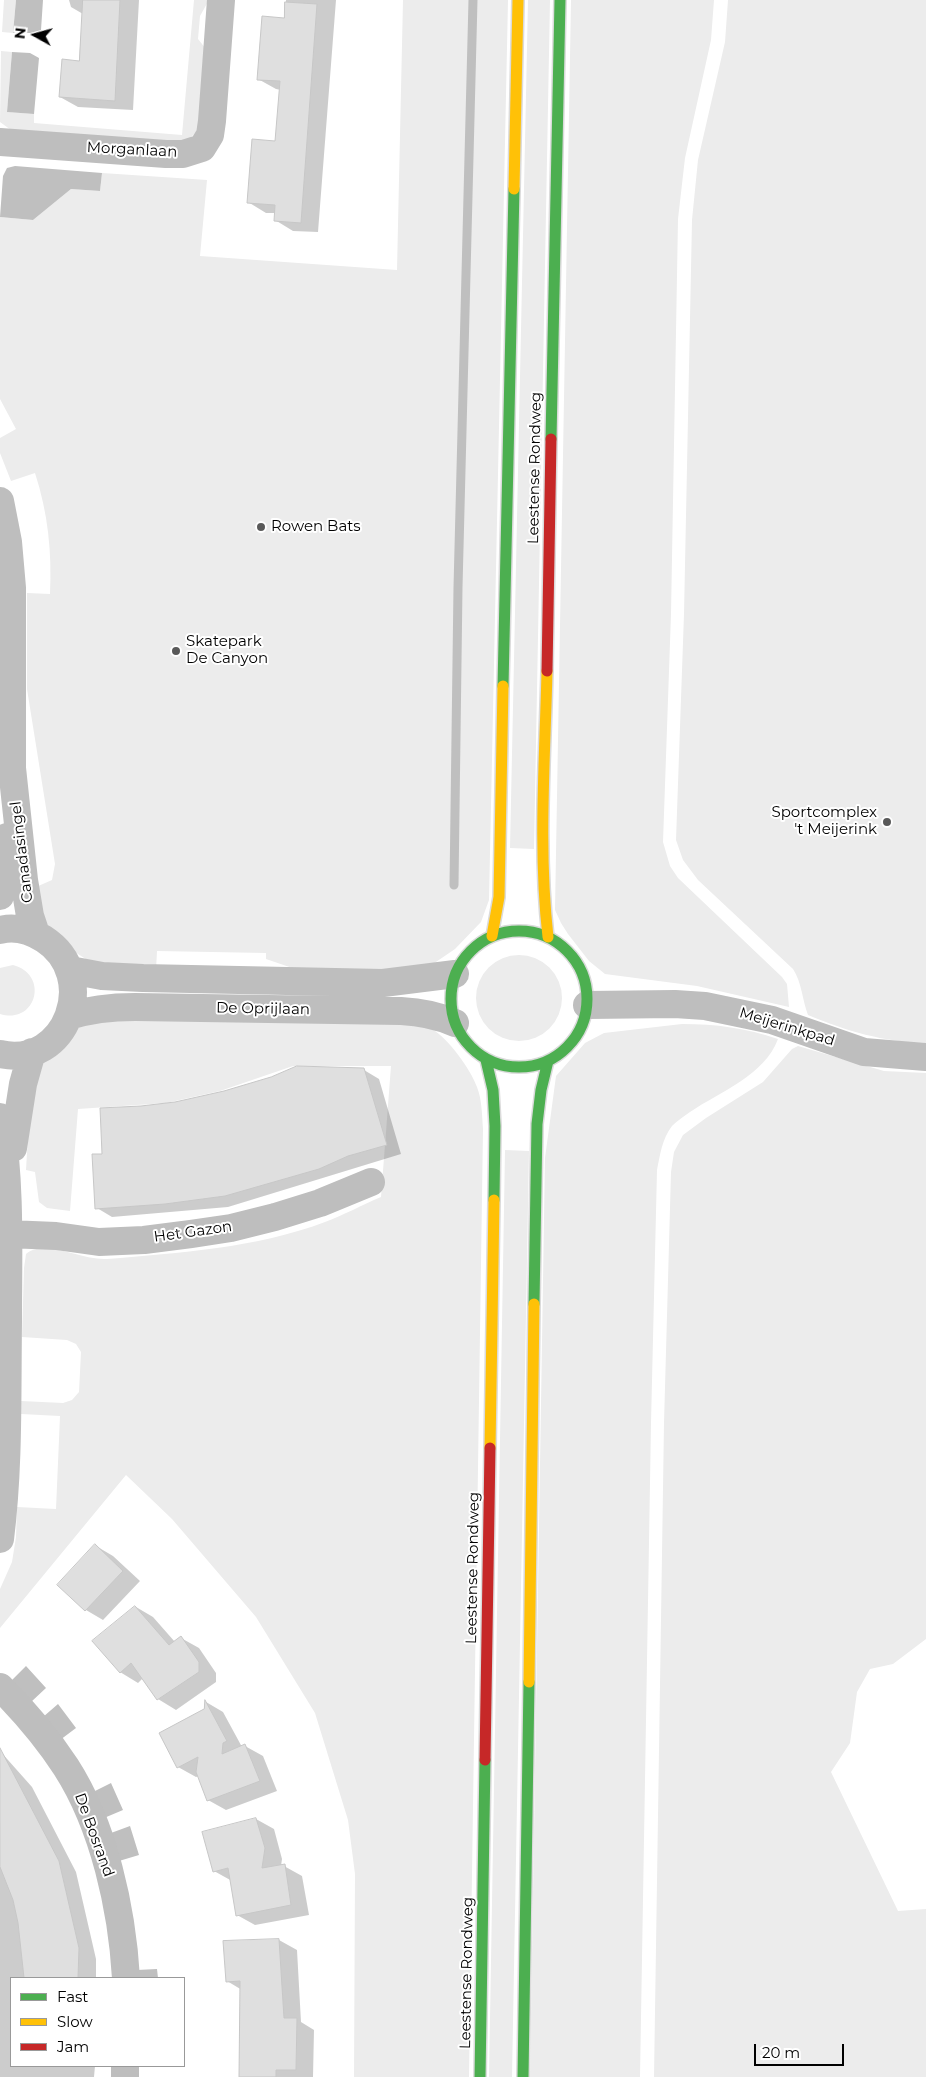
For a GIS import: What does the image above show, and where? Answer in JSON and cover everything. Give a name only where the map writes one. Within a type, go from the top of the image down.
[{"type":"main road","name":"Leestense Rondweg","points":[[492,936],[499,897],[518,0]]},
{"type":"main road","name":"Leestense Rondweg","points":[[548,937],[542,855],[560,0]]},
{"type":"main road","points":[[521,930],[548,937],[565,948],[578,965],[586,984],[587,1005],[581,1028],[567,1048],[548,1061],[529,1067],[504,1066],[486,1060],[463,1039],[455,1023],[451,1007],[451,990],[455,974],[461,962],[480,942],[492,936],[521,930]]},
{"type":"main road","name":"Leestense Rondweg","points":[[480,2077],[495,1126],[493,1090],[486,1060]]},
{"type":"main road","points":[[522,2077],[538,1124],[541,1090],[548,1061]]},
{"type":"street","name":"Morganlaan","points":[[0,142],[166,154],[183,154],[202,148],[210,135],[212,121],[221,0]]},
{"type":"street","name":"Canadasingel","points":[[0,501],[8,542],[12,588],[12,768],[4,878],[0,896]]},
{"type":"street","name":"Canadasingel","points":[[12,768],[24,880],[30,916],[36,934]]},
{"type":"street","points":[[0,930],[22,930],[36,934],[54,945],[65,959],[70,970],[74,996],[69,1016],[60,1032],[45,1046],[32,1052],[7,1056],[0,1054]]},
{"type":"street","name":"De Oprijlaan","points":[[70,970],[102,976],[144,978],[383,983],[455,974]]},
{"type":"street","name":"Meijerinkpad","points":[[587,1005],[675,1004],[705,1006],[772,1020],[864,1052],[926,1057]]},
{"type":"street","name":"De Oprijlaan","points":[[69,1016],[96,1009],[135,1007],[401,1011],[423,1012],[455,1023]]},
{"type":"street","points":[[7,1189],[23,1084],[32,1052]]},
{"type":"street","points":[[0,1117],[7,1189],[8,1234],[4,1367],[6,1469],[0,1539]]},
{"type":"street","name":"Het Gazon","points":[[8,1234],[56,1236],[99,1242],[144,1240],[231,1228],[320,1203],[371,1182]]},
{"type":"street","name":"De Bosrand","points":[[0,1687],[35,1726],[66,1767],[88,1811],[112,1885],[122,1935],[126,1977]]},
{"type":"shaded area","points":[[4,0],[16,0],[13,33],[2,32]]},
{"type":"shaded area","points":[[16,0],[43,0],[41,30],[30,33],[13,33]]},
{"type":"shaded area","points":[[194,0],[209,0],[200,16],[198,39],[206,49],[200,126],[189,138],[180,142],[11,130],[0,122],[1,51],[12,52],[7,112],[34,114],[34,123],[182,135]]},
{"type":"shaded area","points":[[403,0],[508,0],[489,900],[481,922],[455,949],[430,966],[413,971],[307,973],[266,959],[266,953],[157,951],[156,970],[95,965],[64,945],[42,918],[36,887],[52,880],[55,864],[27,689],[27,593],[50,594],[50,548],[43,503],[35,473],[11,481],[0,453],[0,438],[16,429],[0,399],[0,217],[33,220],[71,189],[100,191],[102,173],[207,180],[200,256],[397,270]]},
{"type":"shaded area","points":[[528,0],[550,0],[534,849],[510,848]]},
{"type":"shaded area","points":[[571,0],[714,0],[711,40],[685,158],[678,219],[671,614],[663,842],[670,866],[678,878],[782,977],[787,984],[789,1007],[697,986],[605,974],[589,961],[568,934],[555,910]]},
{"type":"shaded area","points":[[728,0],[926,0],[926,1043],[866,1035],[808,1015],[793,969],[698,880],[683,860],[676,840],[684,614],[692,220],[698,160],[725,42]]},
{"type":"shaded area","points":[[12,52],[30,53],[39,58],[34,114],[7,112]]},
{"type":"shaded area","points":[[15,166],[102,173],[100,191],[71,189],[33,220],[0,217],[3,176],[7,168]]},
{"type":"shaded area","points":[[519,955],[543,962],[555,974],[562,998],[555,1022],[543,1034],[519,1041],[495,1034],[483,1022],[476,998],[483,974],[495,962]]},
{"type":"shaded area","points":[[13,965],[25,970],[32,978],[35,988],[34,997],[30,1006],[22,1012],[12,1015],[0,1014],[0,968]]},
{"type":"shaded area","points":[[99,1019],[409,1024],[421,1026],[432,1029],[445,1039],[464,1064],[479,1092],[483,1129],[469,2077],[354,2077],[355,1874],[348,1820],[315,1713],[256,1617],[172,1519],[126,1475],[0,1628],[0,1589],[12,1562],[16,1537],[17,1507],[56,1509],[60,1416],[21,1414],[21,1401],[63,1403],[72,1400],[79,1392],[81,1352],[76,1344],[67,1340],[22,1337],[26,1254],[43,1248],[97,1259],[107,1259],[245,1244],[299,1231],[332,1219],[381,1197],[391,1066],[293,1066],[220,1091],[166,1103],[78,1109],[70,1211],[47,1208],[39,1202],[35,1172],[26,1170],[31,1084],[35,1068],[60,1040],[82,1024]]},
{"type":"shaded area","points":[[682,1024],[731,1027],[778,1039],[763,1063],[752,1073],[690,1112],[672,1126],[660,1153],[657,1170],[640,2077],[530,2077],[545,1158],[556,1076],[585,1043],[604,1033]]},
{"type":"shaded area","points":[[798,1046],[884,1071],[926,1073],[926,1639],[893,1664],[870,1669],[857,1692],[850,1743],[831,1772],[898,1911],[926,1909],[926,2077],[654,2077],[664,1423],[671,1172],[674,1152],[683,1135],[763,1082],[792,1049]]},
{"type":"shaded area","points":[[505,1150],[529,1151],[512,2077],[489,2077]]},
{"type":"shaded area","points":[[26,1666],[46,1688],[31,1702],[12,1680]]},
{"type":"shaded area","points":[[58,1704],[76,1728],[60,1740],[43,1717]]},
{"type":"shaded area","points":[[111,1783],[123,1810],[104,1818],[93,1792]]},
{"type":"shaded area","points":[[130,1826],[139,1855],[119,1861],[111,1833]]},
{"type":"shaded area","points":[[157,1969],[158,1977],[138,1977],[137,1970]]},
{"type":"building","points":[[83,0],[120,0],[115,101],[59,97],[62,59],[79,61]]},
{"type":"building","points":[[285,2],[317,4],[301,223],[274,221],[275,205],[247,203],[252,139],[275,141],[280,81],[257,80],[262,16],[284,18]]},
{"type":"building","points":[[297,1066],[364,1068],[387,1145],[348,1156],[319,1169],[225,1196],[165,1204],[95,1209],[92,1154],[102,1154],[100,1108],[175,1102],[224,1091],[271,1077]]},
{"type":"building","points":[[95,1544],[123,1571],[85,1611],[57,1585]]},
{"type":"building","points":[[135,1606],[169,1645],[181,1636],[199,1662],[199,1672],[157,1700],[131,1663],[120,1673],[92,1641]]},
{"type":"building","points":[[205,1700],[227,1741],[223,1743],[222,1754],[245,1744],[260,1781],[207,1801],[196,1772],[198,1757],[177,1768],[159,1733],[204,1709]]},
{"type":"building","points":[[0,1748],[59,1861],[79,1948],[78,1977],[24,1977],[18,1923],[13,1900],[0,1867]]},
{"type":"building","points":[[256,1818],[265,1848],[262,1868],[285,1864],[291,1905],[236,1916],[228,1868],[213,1872],[202,1832]]},
{"type":"building","points":[[279,1939],[284,2018],[297,2018],[296,2070],[276,2070],[276,2077],[239,2077],[240,1981],[226,1982],[223,1941]]},
{"type":"waterway","points":[[454,885],[458,587],[473,0]]},
{"type":"traffic: fast","points":[[551,439],[560,0]]},
{"type":"traffic: fast","points":[[503,686],[514,189]]},
{"type":"traffic: fast","points":[[519,931],[545,936],[557,942],[567,951],[576,961],[582,973],[587,999],[582,1025],[576,1037],[567,1047],[557,1056],[545,1062],[519,1067],[493,1062],[481,1056],[471,1047],[462,1037],[456,1025],[451,999],[456,973],[462,961],[471,951],[481,942],[493,936],[519,931]]},
{"type":"traffic: fast","points":[[486,1060],[493,1090],[495,1126],[494,1200]]},
{"type":"traffic: fast","points":[[534,1304],[537,1124],[541,1090],[548,1061]]},
{"type":"traffic: fast","points":[[523,2077],[529,1682]]},
{"type":"traffic: fast","points":[[480,2077],[485,1760]]},
{"type":"traffic: slow","points":[[514,189],[518,0]]},
{"type":"traffic: slow","points":[[547,671],[543,871],[548,937]]},
{"type":"traffic: slow","points":[[492,936],[499,897],[503,686]]},
{"type":"traffic: slow","points":[[490,1448],[494,1200]]},
{"type":"traffic: slow","points":[[529,1682],[534,1304]]},
{"type":"traffic: jam","points":[[547,671],[551,439]]},
{"type":"traffic: jam","points":[[485,1760],[490,1448]]},
{"type":"place","name":"Rowen Bats","points":[[261,527]]},
{"type":"place","name":"Skatepark De Canyon","points":[[176,651]]},
{"type":"place","name":"Sportcomplex 't Meijerink","points":[[887,822]]}]
